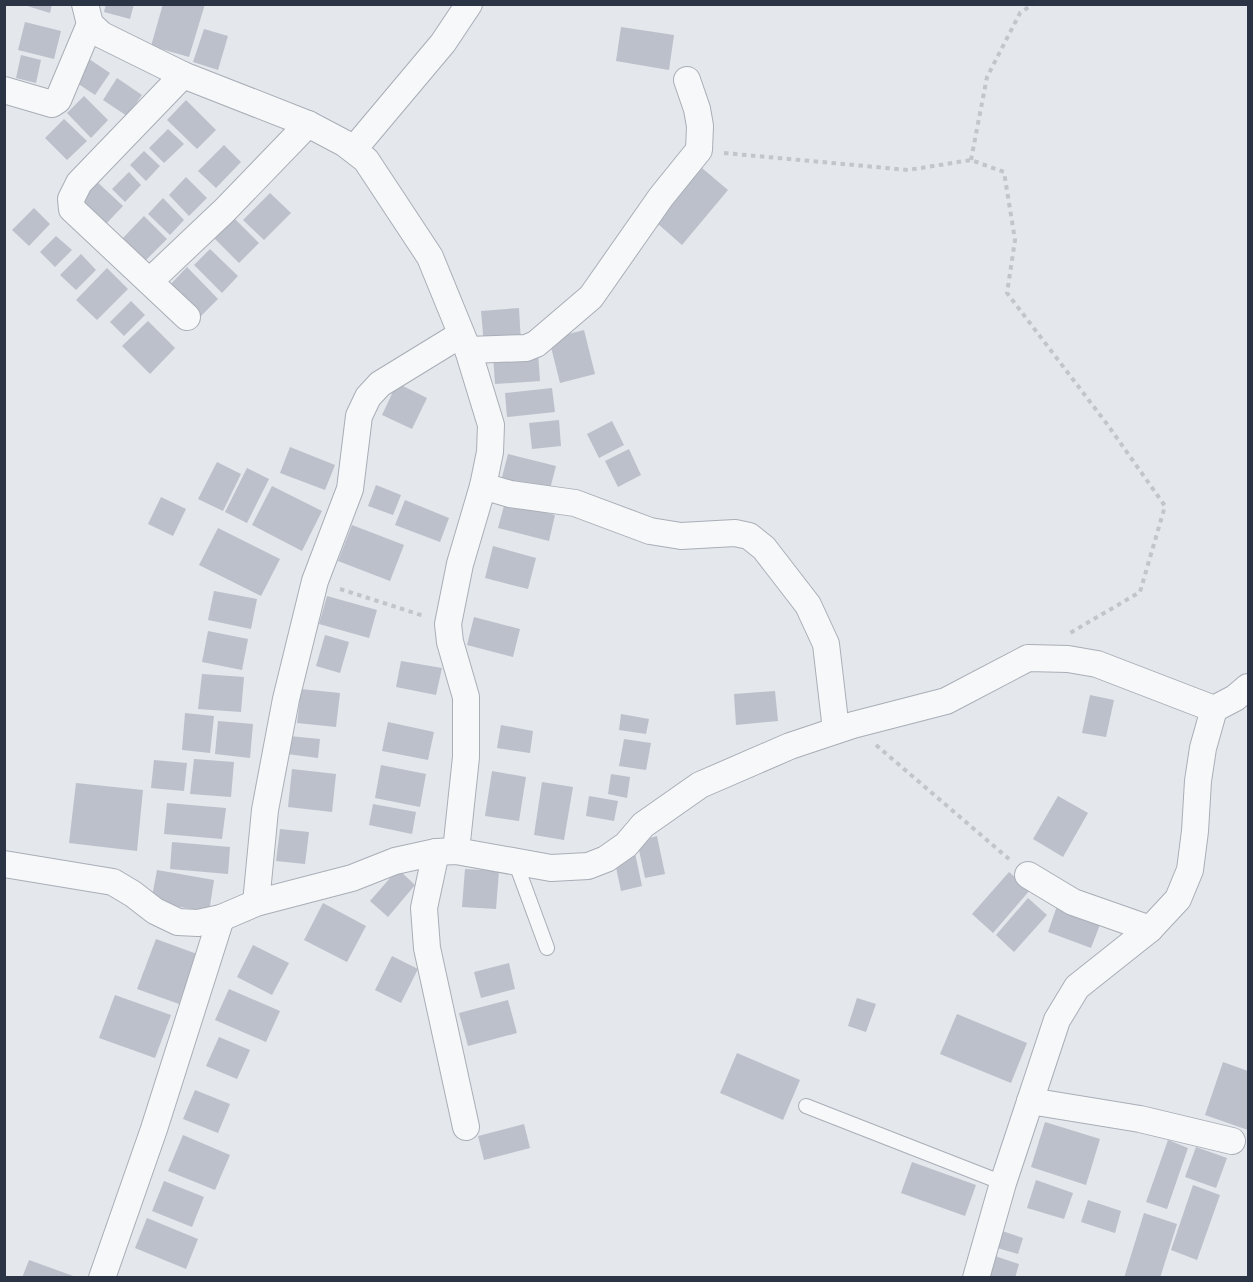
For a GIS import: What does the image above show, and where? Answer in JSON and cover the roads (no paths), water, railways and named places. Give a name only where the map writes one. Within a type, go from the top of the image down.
[{"type":"street","points":[[354,149],[443,43],[469,4]]},
{"type":"street","points":[[88,14],[102,35],[183,75],[308,124],[354,149],[366,160],[430,257],[464,342],[491,425],[490,452],[483,486],[460,564],[448,624],[450,642],[466,697],[466,757],[446,852],[424,908],[427,948],[466,1126]]},
{"type":"street","points":[[4,90],[52,104],[58,100],[88,14]]},
{"type":"street","points":[[183,75],[79,183],[71,199],[72,209],[187,317]]},
{"type":"street","points":[[256,903],[265,810],[286,699],[315,581],[350,489],[359,416],[368,397],[394,373],[464,342],[526,348],[543,340],[591,297],[661,197],[699,150],[698,118],[687,80]]},
{"type":"street","points":[[150,281],[225,210],[308,124]]},
{"type":"street","points":[[483,486],[510,494],[575,503],[650,531],[681,536],[735,533],[749,536],[764,548],[808,605],[826,644],[844,727]]},
{"type":"street","points":[[4,864],[113,882],[155,911],[178,922],[198,923],[221,918],[256,903],[352,878],[395,861],[446,852],[551,868],[588,866],[606,859],[626,846],[643,825],[700,785],[790,746],[844,727],[945,701],[1028,658],[1097,664],[1214,709]]},
{"type":"street","points":[[976,1278],[1003,1183],[1057,1020],[1077,987],[1150,928],[1178,899],[1190,870],[1198,781],[1203,748],[1214,709],[1235,698],[1248,687]]},
{"type":"street","points":[[1028,875],[1073,902],[1150,928]]},
{"type":"street","points":[[102,1278],[154,1129],[221,918]]},
{"type":"street","points":[[1030,1101],[1140,1119],[1232,1141]]},
{"type":"lane","points":[[514,861],[547,948]]},
{"type":"lane","points":[[806,1106],[1003,1183]]}]
